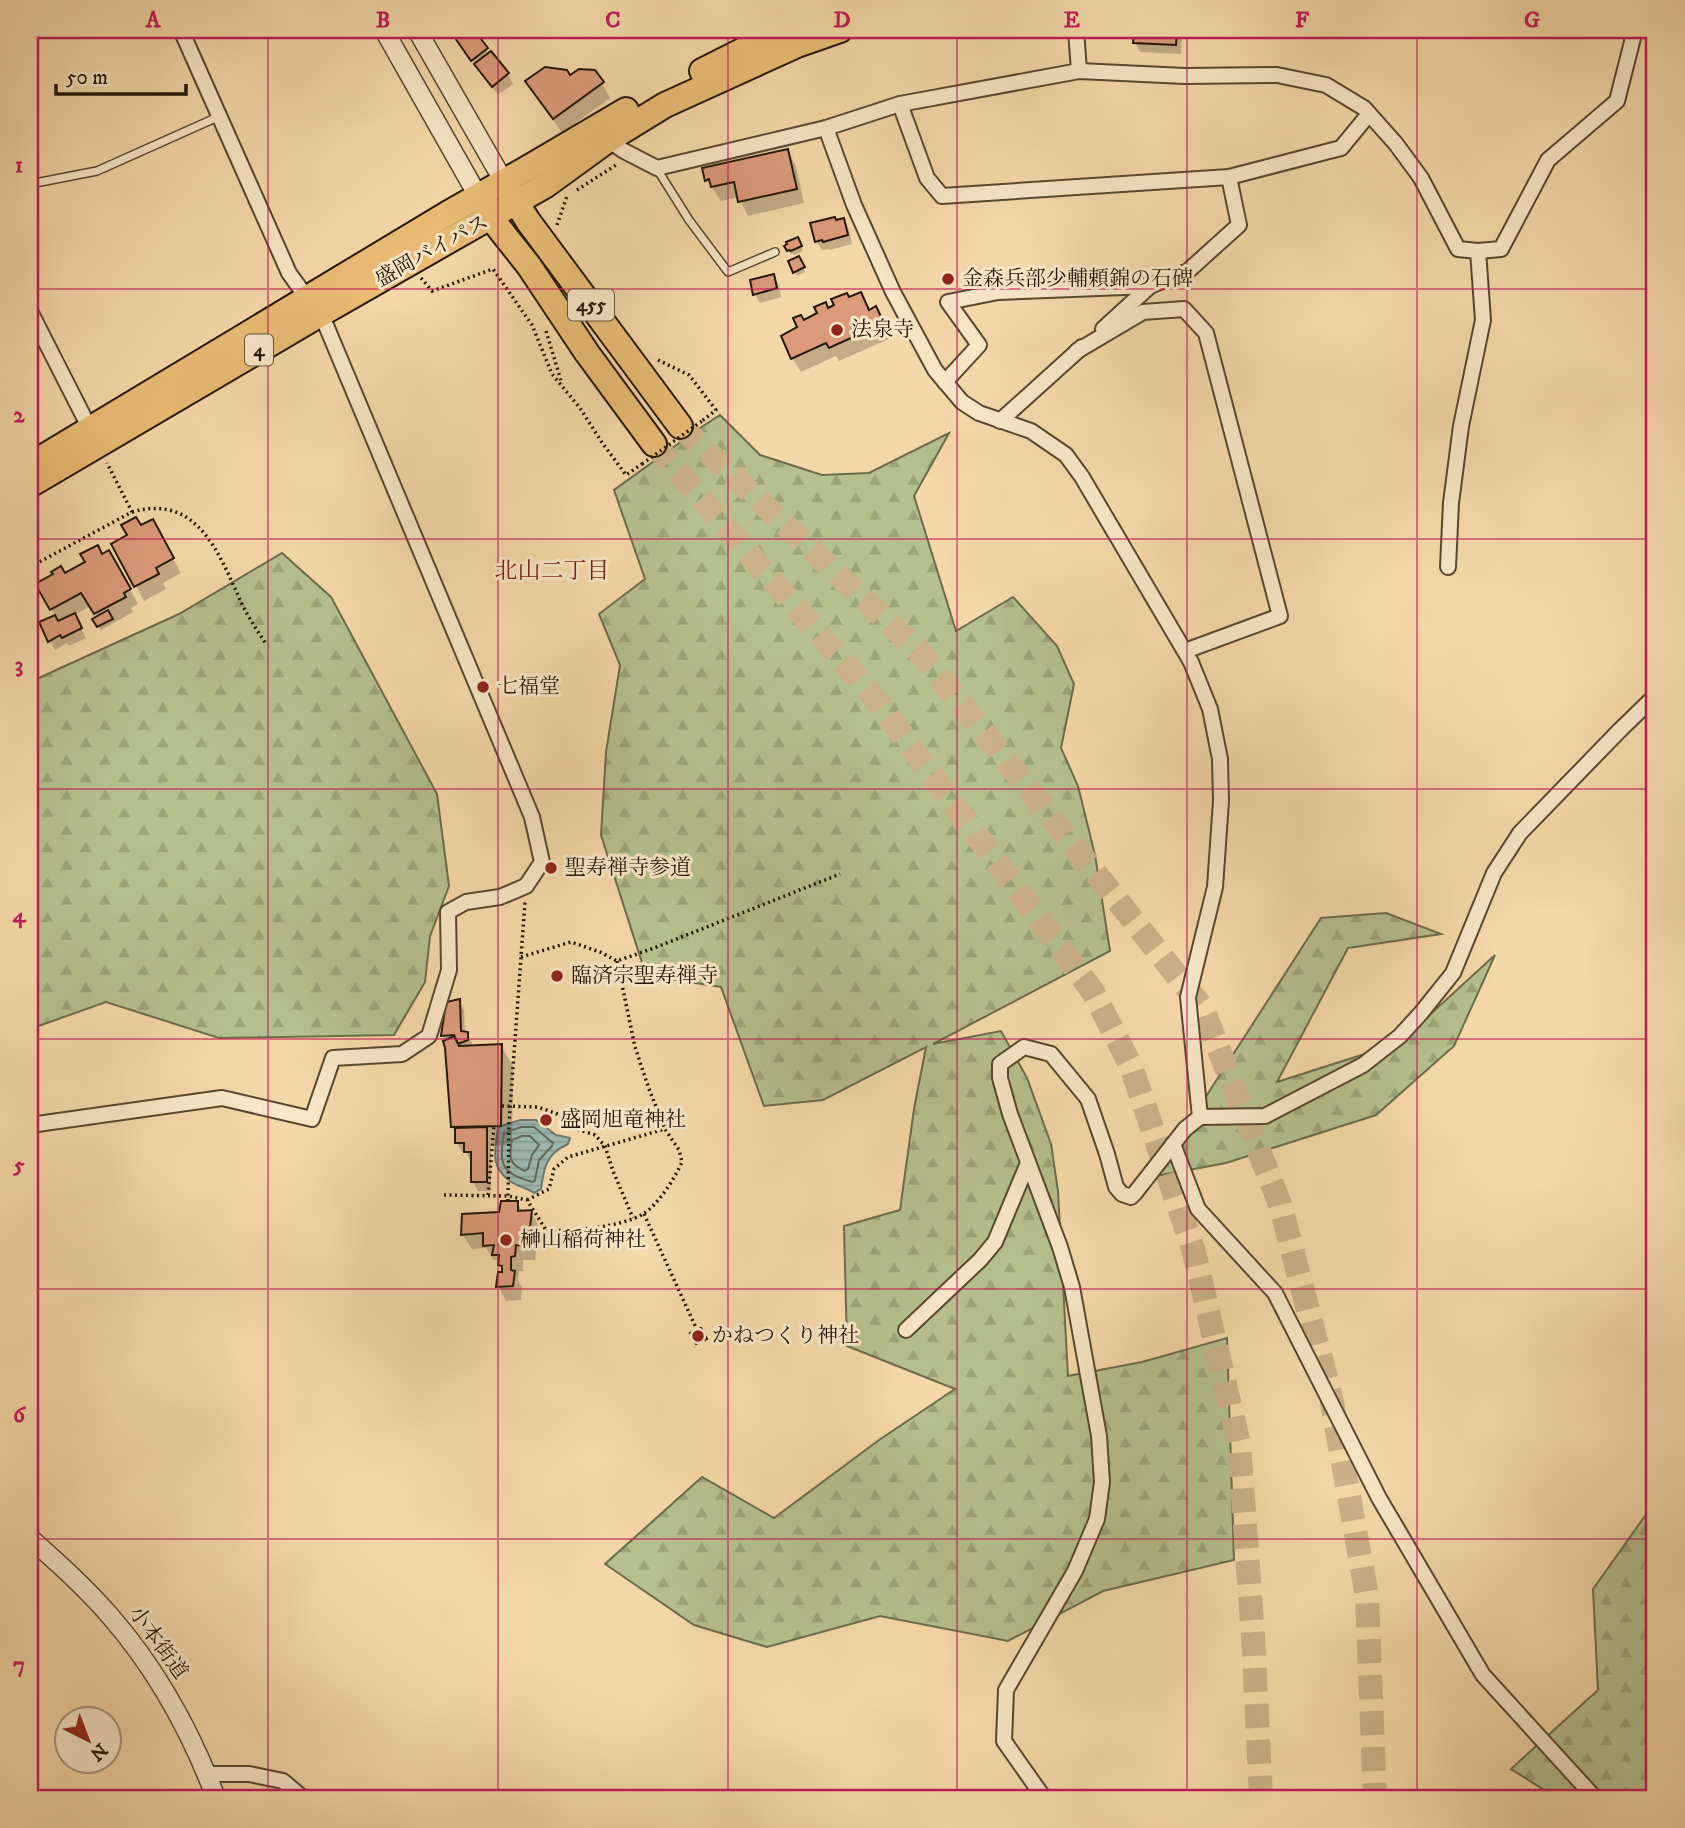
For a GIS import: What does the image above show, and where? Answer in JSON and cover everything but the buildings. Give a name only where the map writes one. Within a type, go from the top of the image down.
[{"type":"highway","name":"盛岡バイパス","points":[[30,465],[90,429],[314,306],[491,218],[510,192],[619,114],[783,30]]},
{"type":"highway","name":"盛岡バイパス","points":[[30,485],[314,306],[478,196],[546,185],[608,140],[676,99],[797,45],[840,30]]},
{"type":"highway","name":"455","points":[[510,192],[528,222],[691,423]]},
{"type":"highway","name":"455","points":[[478,196],[587,353],[648,454]]},
{"type":"street","points":[[30,1125],[222,1098],[312,1119],[333,1058],[402,1054],[429,1035],[449,970],[449,912],[466,902],[500,897],[526,886],[542,862],[532,817],[325,323],[289,272],[181,30]]},
{"type":"street","points":[[384,30],[478,196]]},
{"type":"street","points":[[417,30],[510,192]]},
{"type":"street","points":[[1076,30],[1079,71]]},
{"type":"street","points":[[608,140],[656,168],[826,128],[900,104],[1079,71],[1185,76],[1277,75],[1326,85],[1363,108],[1396,144],[1421,178],[1458,249],[1501,249],[1548,160],[1617,101],[1635,30]]},
{"type":"street","points":[[900,104],[928,178],[942,196],[1229,177],[1341,148],[1369,114]]},
{"type":"street","points":[[826,128],[854,205],[893,292],[935,370],[962,402],[979,413],[1031,431],[1066,455],[1185,651],[1210,709],[1220,759],[1221,801],[1215,887],[1188,997],[1200,1117]]},
{"type":"street","points":[[945,382],[979,345],[948,302],[998,292],[1150,286],[1188,271],[1239,225],[1229,177]]},
{"type":"street","points":[[1448,567],[1451,503],[1461,426],[1483,320],[1478,251]]},
{"type":"street","points":[[1000,421],[1150,286]]},
{"type":"street","points":[[1077,351],[1143,312],[1184,309],[1206,333],[1280,616],[1185,651]]},
{"type":"street","points":[[30,311],[90,429]]},
{"type":"street","points":[[1044,1798],[1004,1741],[1006,1690],[1075,1571],[1097,1518],[1102,1482],[1100,1436],[1072,1287],[1060,1247],[1010,1114],[1000,1078],[1000,1063],[1024,1047],[1051,1054],[1088,1098],[1116,1187],[1122,1194],[1131,1197],[1185,1129],[1200,1117],[1265,1116],[1363,1065],[1400,1036],[1453,973],[1494,873],[1520,833],[1655,696]]},
{"type":"street","points":[[1173,1144],[1198,1209],[1275,1293],[1379,1498],[1483,1675],[1595,1798]]},
{"type":"street","points":[[906,1329],[980,1260],[995,1242],[1028,1163]]},
{"type":"street","name":"小本街道","points":[[30,1538],[80,1584],[146,1661],[177,1712],[216,1798]]},
{"type":"street","points":[[207,1774],[249,1774],[284,1781],[303,1798]]},
{"type":"lane","points":[[30,184],[97,171],[220,116]]},
{"type":"lane","points":[[656,168],[689,220],[728,272],[775,252]]},
{"type":"path","points":[[555,232],[567,196],[616,166],[625,169]]},
{"type":"path","points":[[415,271],[432,291],[493,269],[532,325],[552,373],[580,408],[626,475],[648,454],[691,423],[716,410],[689,375],[654,358]]},
{"type":"path","points":[[546,330],[562,387]]},
{"type":"path","points":[[103,455],[132,512]]},
{"type":"path","points":[[30,567],[132,512],[154,507],[167,509],[198,525],[216,548],[249,618],[266,644]]},
{"type":"path","points":[[521,957],[571,942],[617,961],[840,874]]},
{"type":"path","points":[[508,1198],[509,1123],[526,886]]},
{"type":"path","points":[[527,1200],[546,1230],[592,1228],[633,1218],[644,1214],[674,1180],[682,1162],[679,1150],[665,1129],[635,1047],[617,961]]},
{"type":"path","points":[[502,1106],[538,1107],[560,1115],[573,1128],[595,1135],[605,1146],[612,1171],[633,1218]]},
{"type":"path","points":[[488,1195],[494,1126]]},
{"type":"path","points":[[444,1195],[488,1195],[527,1200],[549,1189],[554,1169],[568,1157],[665,1129]]},
{"type":"path","points":[[644,1214],[696,1330]]},
{"type":"green space","points":[[720,415],[760,455],[822,475],[869,473],[949,433],[914,496],[956,631],[1013,597],[1057,646],[1074,684],[1061,748],[1078,786],[1095,855],[1110,951],[933,1044],[1001,1031],[1027,1078],[1051,1144],[1058,1191],[1068,1376],[1142,1362],[1227,1338],[1234,1560],[1103,1591],[1008,1641],[880,1616],[767,1647],[694,1625],[605,1564],[702,1477],[774,1518],[879,1440],[955,1389],[847,1346],[844,1226],[900,1210],[926,1047],[823,1100],[764,1106],[721,987],[646,975],[601,835],[606,752],[620,665],[599,614],[645,579],[614,490]]},
{"type":"green space","points":[[282,553],[331,597],[437,794],[449,886],[430,936],[425,982],[394,1035],[219,1038],[106,1002],[30,1029],[30,682],[179,614]]},
{"type":"green space","points":[[1386,913],[1441,934],[1348,948],[1277,1082],[1399,1043],[1495,955],[1454,1046],[1376,1115],[1226,1163],[1151,1177],[1321,918]]},
{"type":"green space","points":[[1655,1502],[1655,1798],[1557,1798],[1511,1769],[1598,1690],[1593,1589]]},
{"type":"water","points":[[520,1120],[536,1120],[556,1135],[570,1138],[568,1144],[551,1157],[545,1168],[541,1189],[534,1193],[505,1177],[495,1159],[498,1127]]},
{"type":"tunnel","points":[[680,426],[919,651],[1202,1007],[1280,1204],[1331,1397],[1367,1596],[1375,1798]]},
{"type":"tunnel","points":[[654,444],[877,701],[1093,992],[1131,1066],[1194,1252],[1239,1444],[1261,1798]]},
{"type":"place","name":"金森兵部少輔頼錦の石碑","points":[[948,279]]},
{"type":"place","name":"法泉寺","points":[[837,330]]},
{"type":"place","name":"七福堂","points":[[483,687]]},
{"type":"place","name":"聖寿禅寺参道","points":[[551,868]]},
{"type":"place","name":"臨済宗聖寿禅寺","points":[[557,976]]},
{"type":"place","name":"盛岡旭竜神社","points":[[546,1120]]},
{"type":"place","name":"榊山稲荷神社","points":[[506,1240]]},
{"type":"place","name":"かねつくり神社","points":[[698,1336]]},
{"type":"district","name":"北山二丁目","points":[[552,571]]}]
